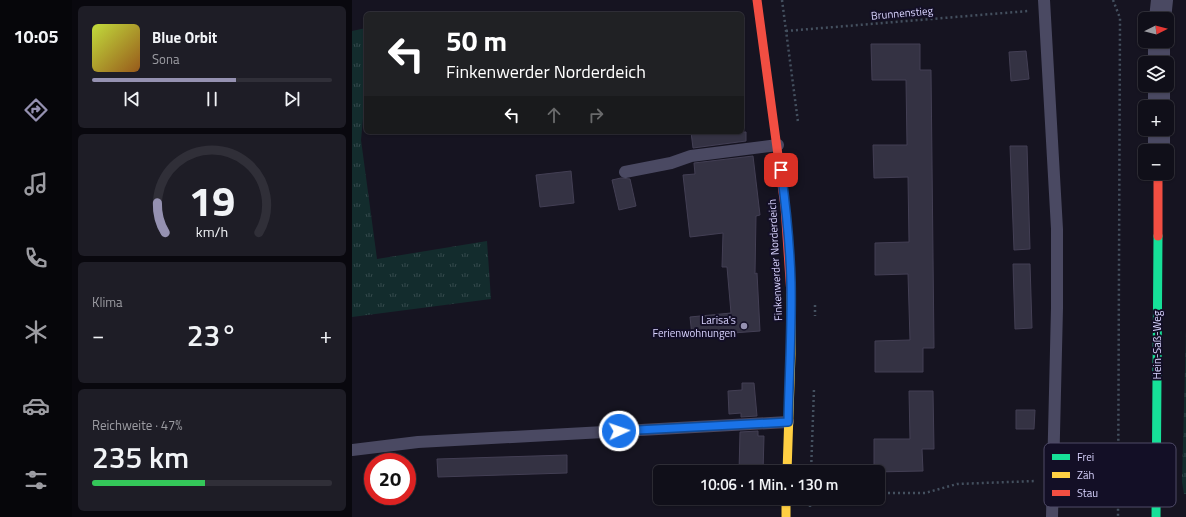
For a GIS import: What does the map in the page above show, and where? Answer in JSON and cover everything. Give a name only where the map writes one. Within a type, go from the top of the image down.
[{"type":"street","name":"Finkenwerder Norderdeich","points":[[757,0],[778,145],[788,230],[791,280],[791,328],[787,465]]},
{"type":"street","points":[[1161,12],[1162,0]]},
{"type":"street","name":"Hein-Saß-Weg","points":[[1156,443],[1158,180]]},
{"type":"street","points":[[786,505],[786,517]]},
{"type":"street","name":"Hein-Saß-Weg","points":[[1156,507],[1156,517]]},
{"type":"lane","points":[[1044,5],[1057,229],[1057,308],[1053,443]]},
{"type":"lane","points":[[625,172],[671,163],[691,156],[778,145]]},
{"type":"lane","points":[[352,450],[418,442],[788,422]]},
{"type":"path","points":[[1113,0],[1120,18],[1118,443]]},
{"type":"path","name":"Brunnenstieg","points":[[761,33],[1044,5]]},
{"type":"path","points":[[885,493],[925,493],[957,484],[1044,481]]},
{"type":"path","points":[[1118,507],[1118,517]]},
{"type":"green space","points":[[364,28],[364,108],[361,140],[377,259],[487,241],[491,299],[352,317],[352,31]]},
{"type":"green space","points":[[1186,330],[1186,494],[1184,494],[1182,482]]},
{"type":"building","points":[[871,44],[920,44],[920,70],[931,70],[934,348],[923,348],[923,372],[875,372],[875,341],[910,340],[908,274],[875,275],[875,243],[909,242],[908,177],[874,178],[873,145],[907,145],[906,80],[872,80]]},
{"type":"building","points":[[1026,51],[1029,79],[1011,81],[1009,52]]},
{"type":"building","points":[[744,132],[746,132],[746,141],[693,148],[691,134],[744,134]]},
{"type":"building","points":[[1010,146],[1027,146],[1030,249],[1014,250]]},
{"type":"building","points":[[753,156],[760,215],[756,216],[755,274],[757,273],[760,331],[692,336],[690,317],[731,313],[727,267],[722,267],[723,233],[690,237],[683,175],[695,174],[694,163]]},
{"type":"building","points":[[571,171],[574,203],[540,207],[536,175]]},
{"type":"building","points":[[621,178],[630,179],[636,206],[619,210],[612,180]]},
{"type":"building","points":[[1013,264],[1030,264],[1032,328],[1015,329]]},
{"type":"building","points":[[742,383],[754,383],[757,416],[741,417],[741,413],[729,414],[728,391],[742,390]]},
{"type":"building","points":[[909,391],[933,391],[934,449],[922,449],[923,471],[885,472],[885,465],[874,465],[874,439],[910,439]]},
{"type":"building","points":[[1016,410],[1035,410],[1034,429],[1016,429]]},
{"type":"building","points":[[758,431],[758,436],[764,436],[763,465],[739,465],[740,432]]},
{"type":"building","points":[[567,455],[567,473],[438,477],[437,459]]},
{"type":"traffic: fast","points":[[1157,443],[1158,236]]},
{"type":"traffic: fast","points":[[1156,507],[1156,517]]},
{"type":"traffic: slow","points":[[787,465],[791,354],[791,295]]},
{"type":"traffic: slow","points":[[786,505],[786,517]]},
{"type":"traffic: jam","points":[[757,0],[785,207],[791,295]]},
{"type":"traffic: jam","points":[[1158,180],[1158,236]]},
{"type":"place","name":"Larisa's Ferienwohnungen","points":[[744,326]]},
{"type":"route","points":[[619,431],[788,422],[791,280],[781,170]]}]
